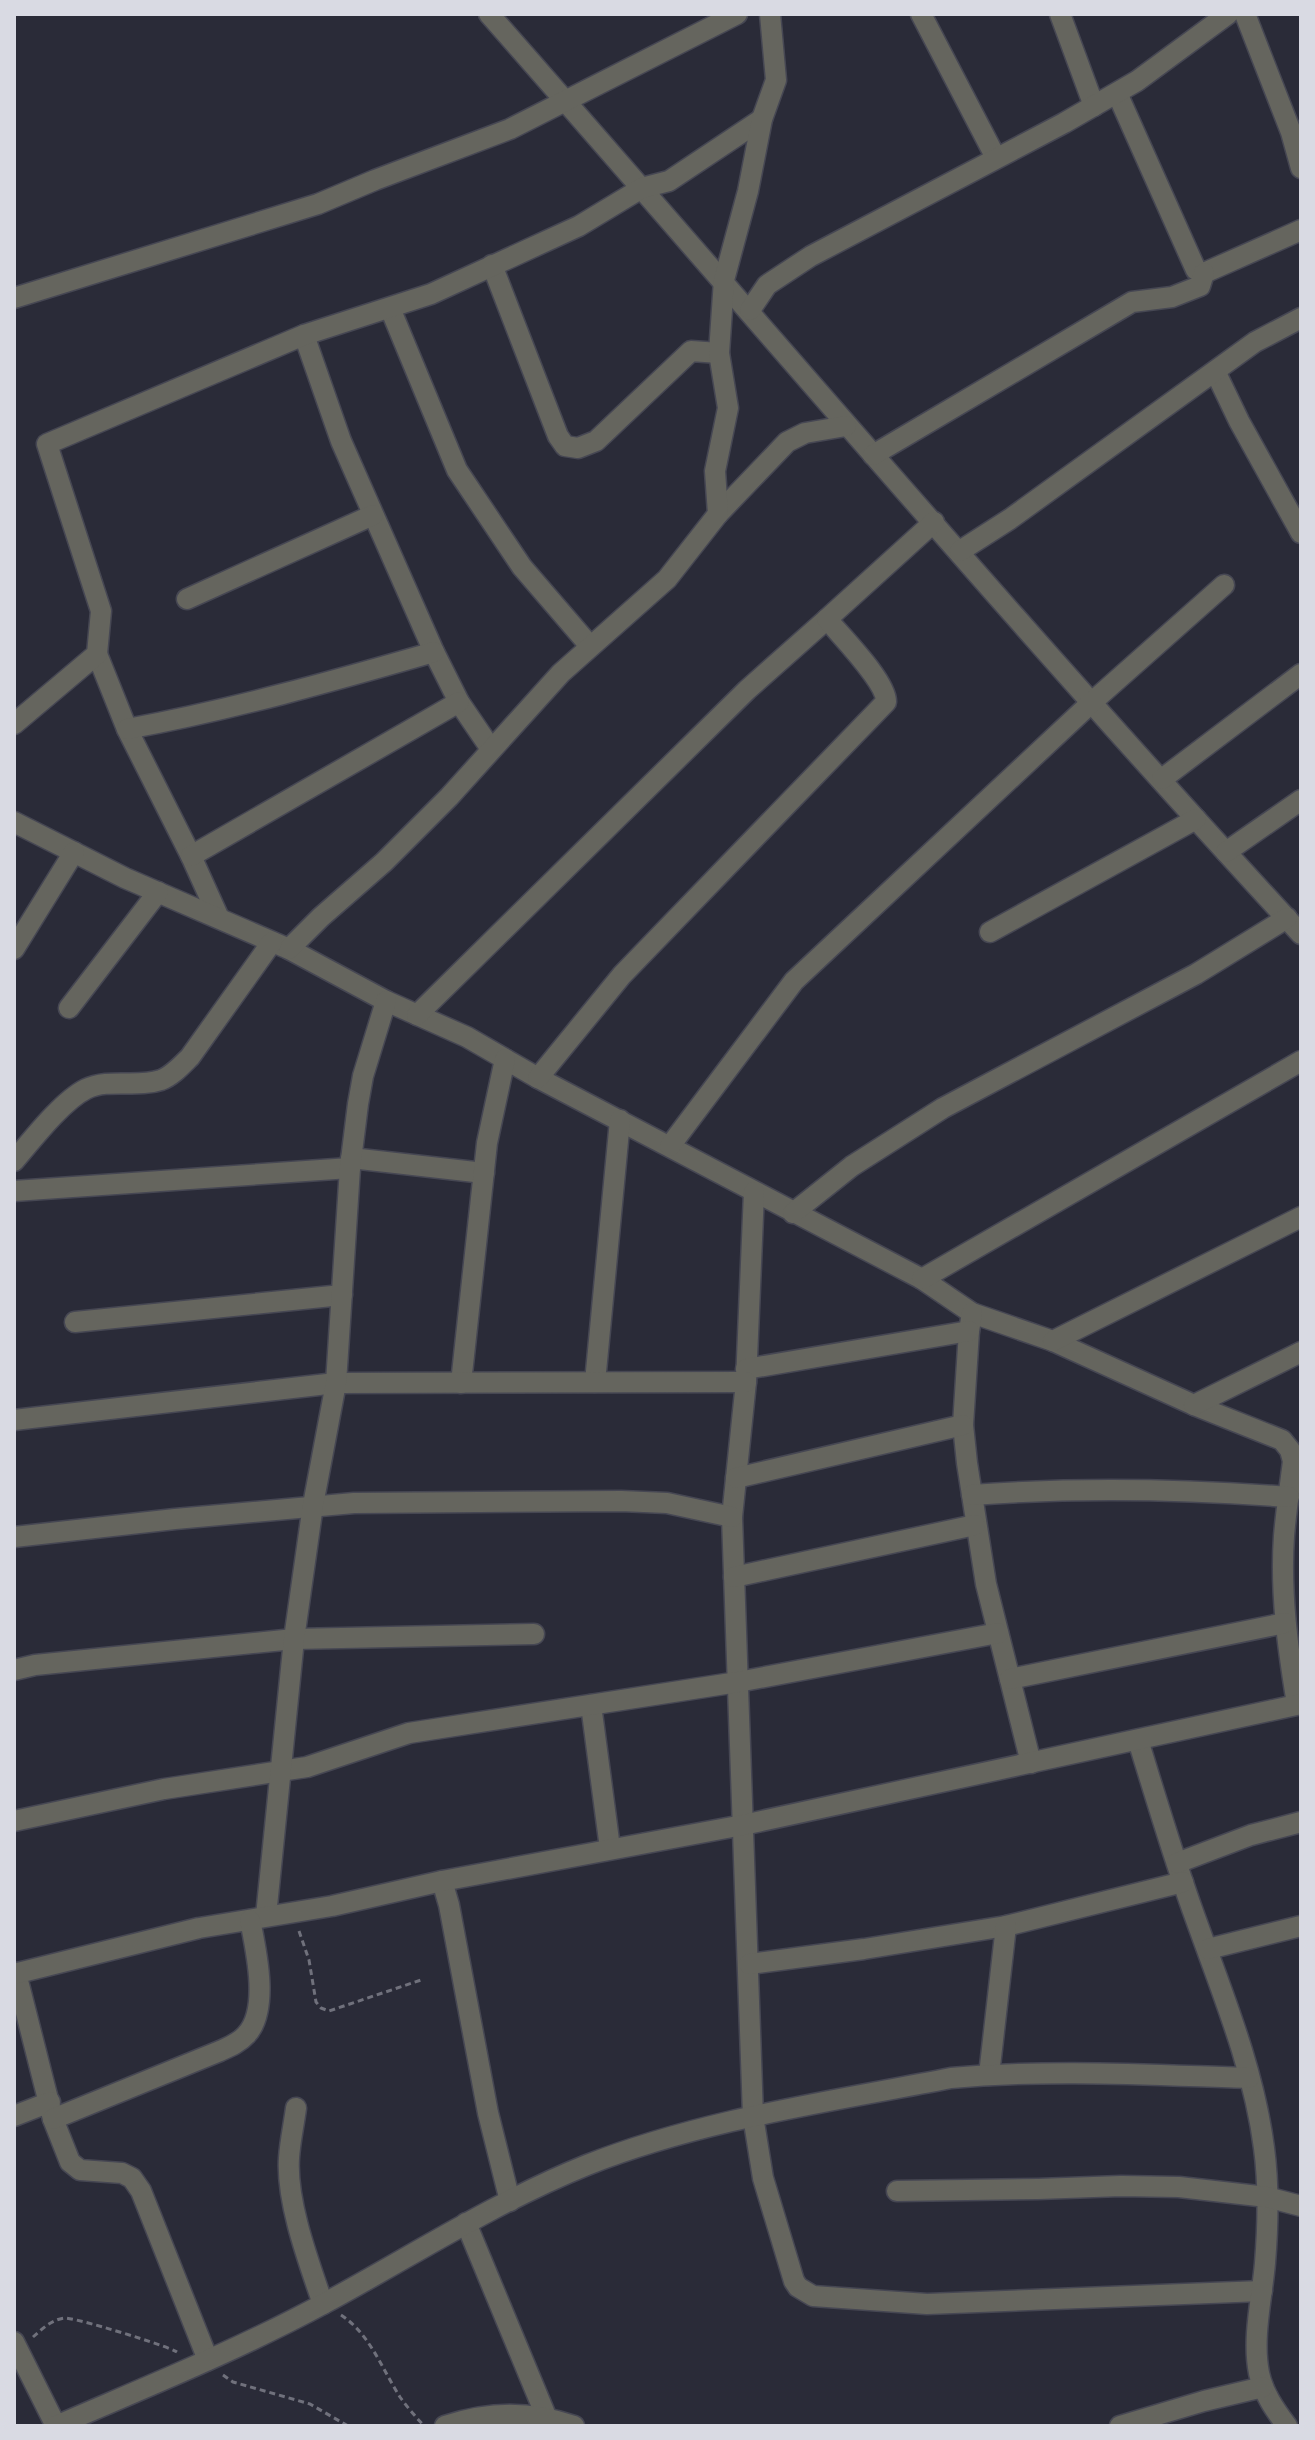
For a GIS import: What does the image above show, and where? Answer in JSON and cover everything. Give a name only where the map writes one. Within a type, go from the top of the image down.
[{"type":"street","points":[[489,14],[750,310],[846,426],[1297,930],[1196,974],[930,1115],[852,1166],[793,1213]]},
{"type":"street","points":[[14,298],[318,204],[510,129],[737,14]]},
{"type":"street","points":[[718,514],[715,471],[728,408],[719,353],[724,280],[748,191],[762,119],[776,80],[770,14]]},
{"type":"street","points":[[921,14],[996,158]]},
{"type":"street","points":[[1060,14],[1094,106]]},
{"type":"street","points":[[750,310],[767,285],[811,256],[1117,93],[1228,14]]},
{"type":"street","points":[[1245,14],[1291,132],[1301,168]]},
{"type":"street","points":[[1117,93],[1192,264],[1204,273]]},
{"type":"street","points":[[219,918],[127,729],[97,654],[101,611],[47,444],[304,335],[431,294],[579,226],[642,188],[669,181],[762,119]]},
{"type":"street","points":[[873,455],[1132,302],[1172,297],[1200,286],[1204,273],[1301,230]]},
{"type":"street","points":[[492,265],[558,436],[565,446],[578,448],[596,441],[691,351],[719,353]]},
{"type":"street","points":[[390,308],[457,470],[522,567],[590,646]]},
{"type":"street","points":[[960,551],[1010,519],[1255,342],[1301,318]]},
{"type":"street","points":[[304,335],[323,396],[434,652],[459,702],[491,749]]},
{"type":"street","points":[[1216,373],[1301,533]]},
{"type":"street","points":[[14,1161],[70,1100],[86,1089],[104,1084],[162,1080],[174,1072],[190,1057],[280,945],[384,862],[449,797],[561,673],[667,579],[718,514],[787,442],[805,433],[846,426]]},
{"type":"street","points":[[187,599],[373,515]]},
{"type":"street","points":[[417,1015],[736,700],[934,522]]},
{"type":"street","points":[[670,1146],[794,981],[1091,703],[1224,585]]},
{"type":"street","points":[[538,1078],[622,975],[886,702],[886,695],[878,681],[827,619]]},
{"type":"street","points":[[127,729],[256,701],[434,652]]},
{"type":"street","points":[[14,724],[97,654]]},
{"type":"street","points":[[1162,779],[1301,674]]},
{"type":"street","points":[[191,856],[459,702]]},
{"type":"street","points":[[1226,852],[1301,800]]},
{"type":"street","points":[[990,932],[1196,819]]},
{"type":"street","points":[[14,822],[158,892],[280,945],[386,1001],[467,1037],[538,1078],[922,1279],[971,1322]]},
{"type":"street","points":[[14,949],[74,852]]},
{"type":"street","points":[[69,1008],[158,892]]},
{"type":"street","points":[[14,2116],[52,2111],[220,2051],[240,2041],[249,2033],[254,2022],[259,1984],[258,1918],[313,1505],[336,1383],[351,1163],[363,1076],[386,1001]]},
{"type":"street","points":[[461,1383],[484,1173],[495,1095],[505,1059]]},
{"type":"street","points":[[922,1279],[1301,1061]]},
{"type":"street","points":[[595,1382],[620,1120]]},
{"type":"street","points":[[14,1191],[351,1163],[484,1173]]},
{"type":"street","points":[[754,1192],[746,1375],[732,1517],[753,2116],[763,2178],[798,2287],[813,2296],[927,2304],[1262,2291]]},
{"type":"street","points":[[1053,1341],[1301,1217]]},
{"type":"street","points":[[75,1322],[342,1295]]},
{"type":"street","points":[[971,1322],[963,1425],[975,1525],[1031,1763]]},
{"type":"street","points":[[15,1416],[336,1383],[595,1382],[746,1375],[971,1322],[1053,1341],[1194,1405],[1282,1440],[1297,1460],[1284,1535],[1285,1623],[1299,1704],[743,1825],[442,1881],[332,1906],[199,1928],[15,1974],[52,2111],[70,2162],[80,2170],[122,2173],[132,2178],[141,2191],[202,2363]]},
{"type":"street","points":[[1194,1405],[1301,1352]]},
{"type":"street","points":[[736,1478],[963,1425]]},
{"type":"street","points":[[972,1495],[1073,1489],[1205,1491],[1289,1497]]},
{"type":"street","points":[[14,1537],[354,1503],[621,1501],[667,1503],[732,1517]]},
{"type":"street","points":[[734,1577],[975,1525]]},
{"type":"street","points":[[1010,1679],[1285,1623]]},
{"type":"street","points":[[14,1821],[164,1789],[324,1762],[409,1733],[738,1682],[998,1633]]},
{"type":"street","points":[[14,1670],[294,1639],[534,1634]]},
{"type":"street","points":[[591,1705],[610,1848]]},
{"type":"street","points":[[1138,1740],[1249,2078],[1264,2145],[1267,2197],[1265,2262],[1257,2353],[1263,2387],[1287,2426]]},
{"type":"street","points":[[749,1964],[1006,1926],[1180,1872],[1251,1835],[1301,1822]]},
{"type":"street","points":[[442,1881],[488,2113],[510,2201]]},
{"type":"street","points":[[989,2075],[1006,1926]]},
{"type":"street","points":[[1208,1949],[1301,1926]]},
{"type":"street","points":[[18,2357],[56,2426],[202,2363],[323,2304],[466,2223],[589,2165],[725,2122],[951,2078],[1116,2074],[1249,2078]]},
{"type":"street","points":[[296,2108],[289,2175],[300,2233],[323,2304]]},
{"type":"street","points":[[897,2191],[1136,2186],[1210,2189],[1267,2197],[1301,2206]]},
{"type":"street","points":[[466,2223],[546,2416]]},
{"type":"street","points":[[1132,2425],[1204,2401],[1263,2387]]},
{"type":"street","points":[[445,2426],[510,2415],[546,2416],[574,2426]]},
{"type":"path","points":[[294,1912],[309,1960],[313,1993],[321,2008],[335,2010],[424,1979]]},
{"type":"path","points":[[323,2304],[351,2322],[383,2366],[401,2398],[424,2426]]},
{"type":"path","points":[[18,2357],[48,2323],[75,2318],[168,2346],[233,2382],[310,2404],[348,2426]]}]
